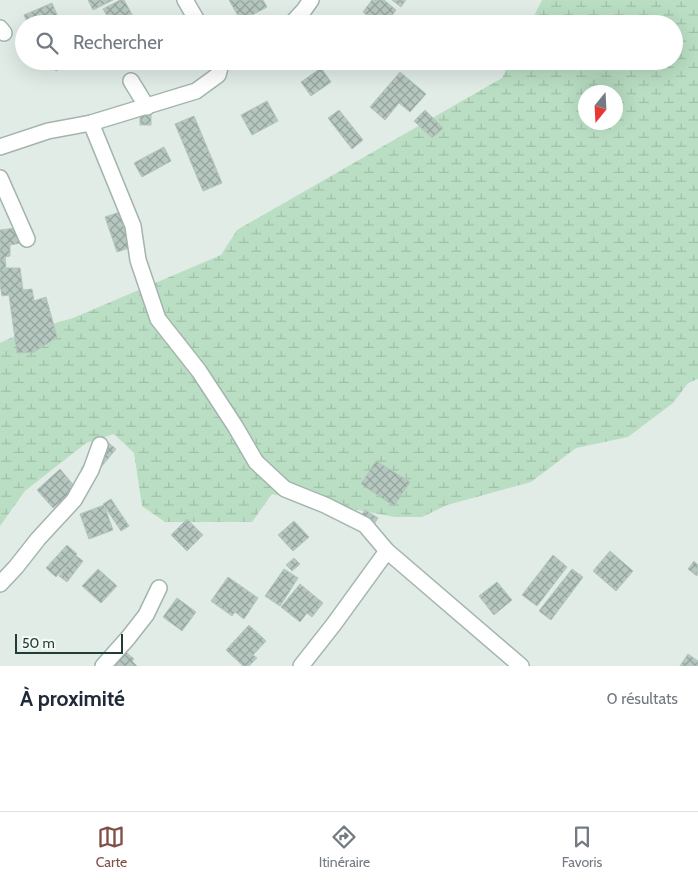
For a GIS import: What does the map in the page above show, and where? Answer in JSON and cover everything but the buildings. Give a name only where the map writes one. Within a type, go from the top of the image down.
[{"type":"street","points":[[186,0],[194,15]]},
{"type":"street","points":[[299,15],[311,0]]},
{"type":"street","points":[[0,147],[48,131],[91,124],[196,91],[218,75],[220,70]]},
{"type":"street","points":[[131,81],[148,107]]},
{"type":"street","points":[[91,124],[133,226],[138,260],[158,319],[199,371],[256,462],[284,489],[366,525],[387,551],[521,666]]},
{"type":"street","points":[[0,178],[26,239]]},
{"type":"street","points":[[0,584],[74,500],[91,470],[100,445]]},
{"type":"street","points":[[301,666],[387,551]]},
{"type":"street","points":[[103,666],[146,614],[159,588]]},
{"type":"green space","points":[[542,0],[698,0],[698,379],[688,383],[673,403],[628,437],[576,448],[531,482],[447,505],[422,517],[395,517],[272,494],[252,522],[165,522],[142,506],[134,453],[114,434],[86,443],[25,491],[0,526],[0,343],[21,333],[73,318],[221,255],[237,230],[502,78],[506,70],[683,70],[683,15],[534,15]]}]
